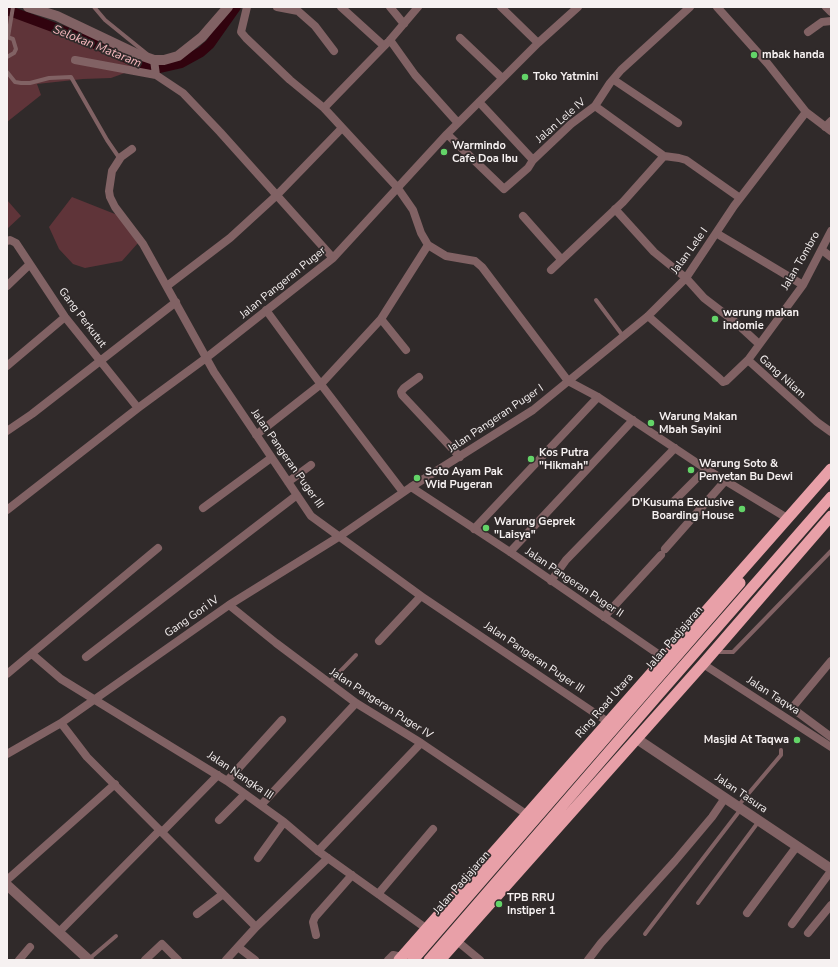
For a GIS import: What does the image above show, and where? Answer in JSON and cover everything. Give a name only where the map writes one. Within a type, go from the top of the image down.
[{"type":"highway","name":"Ring Road Utara","points":[[400,958],[427,928],[483,872],[526,814],[831,469]]},
{"type":"highway","name":"Jalan Padjajaran","points":[[413,960],[483,872],[831,478]]},
{"type":"highway","points":[[429,960],[831,497]]},
{"type":"highway","points":[[440,960],[714,652],[831,516]]},
{"type":"street","points":[[28,7],[57,16],[137,54],[155,67],[183,93],[333,258]]},
{"type":"street","points":[[75,60],[155,67],[164,60],[178,56],[202,38],[228,7]]},
{"type":"street","points":[[247,7],[241,32],[264,57],[324,108],[397,187],[413,210],[421,233],[428,245],[446,256],[475,261],[482,267],[568,381],[598,397],[706,469],[787,518]]},
{"type":"street","points":[[277,7],[298,11],[315,26],[334,51]]},
{"type":"street","points":[[341,7],[384,46]]},
{"type":"street","points":[[390,7],[404,24]]},
{"type":"street","points":[[324,108],[390,40],[418,7]]},
{"type":"street","points":[[501,7],[538,43]]},
{"type":"street","name":"Jalan Pangeran Puger","points":[[8,508],[138,408],[206,358],[333,258],[447,134],[538,43],[578,7]]},
{"type":"street","name":"Jalan Lele IV","points":[[479,102],[533,160],[571,124],[595,106],[610,83],[632,60],[690,7]]},
{"type":"street","points":[[717,7],[768,64],[806,112],[829,126]]},
{"type":"street","points":[[826,7],[831,12]]},
{"type":"street","points":[[808,32],[822,22],[831,21]]},
{"type":"street","points":[[460,38],[502,78]]},
{"type":"street","points":[[390,40],[415,75],[458,123]]},
{"type":"street","points":[[614,80],[678,123]]},
{"type":"street","points":[[595,106],[664,156],[686,160],[740,198]]},
{"type":"street","name":"Jalan Lele I","points":[[568,381],[648,316],[686,278],[740,198],[806,112]]},
{"type":"street","points":[[167,286],[230,238],[277,196],[342,128]]},
{"type":"street","points":[[447,134],[504,189],[528,168],[533,160]]},
{"type":"street","name":"Jalan Pangeran Puger III","points":[[132,149],[120,159],[112,171],[109,191],[110,197],[115,207],[143,244],[206,358],[271,458],[312,516],[421,596],[608,722]]},
{"type":"street","points":[[551,270],[639,186],[664,156]]},
{"type":"street","points":[[615,209],[654,252],[686,278],[704,298],[734,321],[759,344]]},
{"type":"street","points":[[523,216],[561,259]]},
{"type":"street","name":"Jalan Tombro","points":[[748,360],[803,285],[831,231]]},
{"type":"street","points":[[716,233],[803,285]]},
{"type":"street","name":"Gang Perkutut","points":[[7,241],[10,240],[16,243],[66,317],[138,408]]},
{"type":"street","points":[[256,435],[321,384],[381,319],[428,245]]},
{"type":"street","points":[[822,250],[831,257]]},
{"type":"street","points":[[7,286],[30,264]]},
{"type":"street","points":[[7,431],[32,414],[176,302]]},
{"type":"street","points":[[266,310],[403,492]]},
{"type":"street","name":"Gang Nilam","points":[[648,316],[723,382],[748,360],[817,422],[831,432]]},
{"type":"street","points":[[7,366],[66,317]]},
{"type":"street","points":[[381,319],[406,350]]},
{"type":"street","points":[[420,377],[404,388],[401,392],[402,395],[460,457]]},
{"type":"street","name":"Jalan Pangeran Puger I","points":[[340,536],[403,492],[533,410],[568,381]]},
{"type":"street","points":[[474,529],[598,397]]},
{"type":"street","points":[[510,552],[633,420]]},
{"type":"street","points":[[551,581],[566,560],[675,448]]},
{"type":"street","points":[[203,508],[271,458]]},
{"type":"street","points":[[288,482],[311,465]]},
{"type":"street","points":[[673,502],[706,469]]},
{"type":"street","points":[[604,617],[725,481]]},
{"type":"street","name":"Jalan Pangeran Puger II","points":[[411,487],[510,552],[664,658]]},
{"type":"street","points":[[86,657],[297,495]]},
{"type":"street","name":"Gang Gori IV","points":[[61,723],[94,698],[229,605],[340,536]]},
{"type":"street","points":[[7,674],[158,548]]},
{"type":"street","points":[[379,641],[421,596]]},
{"type":"street","name":"Jalan Pangeran Puger IV","points":[[229,605],[356,703],[421,743],[526,814]]},
{"type":"street","name":"Jalan Nangka III","points":[[32,654],[61,679],[227,781],[284,822],[318,851],[427,928]]},
{"type":"street","points":[[831,661],[792,706],[793,710],[831,737]]},
{"type":"street","name":"Jalan Taqwa","points":[[703,664],[831,747]]},
{"type":"street","points":[[658,695],[668,703]]},
{"type":"street","points":[[261,805],[356,703]]},
{"type":"street","points":[[227,781],[282,720]]},
{"type":"street","points":[[7,754],[61,723],[87,757],[256,927]]},
{"type":"street","name":"Jalan Tasura","points":[[637,739],[831,870]]},
{"type":"street","points":[[318,851],[421,743]]},
{"type":"street","points":[[58,932],[218,775]]},
{"type":"street","points":[[7,880],[115,784]]},
{"type":"street","points":[[219,820],[245,794]]},
{"type":"street","points":[[588,960],[602,942],[675,862],[712,817],[725,798]]},
{"type":"street","points":[[258,858],[284,822]]},
{"type":"street","points":[[378,894],[433,829]]},
{"type":"street","points":[[747,913],[797,846]]},
{"type":"street","points":[[226,960],[256,927],[328,858]]},
{"type":"street","points":[[792,924],[831,870]]},
{"type":"street","points":[[316,935],[313,922],[315,917],[352,875]]},
{"type":"street","points":[[7,885],[89,960]]},
{"type":"street","points":[[197,914],[223,894]]},
{"type":"street","points":[[808,933],[831,905]]},
{"type":"street","points":[[457,941],[480,960]]},
{"type":"street","points":[[145,960],[162,944],[178,960]]},
{"type":"street","points":[[18,960],[30,947]]},
{"type":"street","points":[[238,947],[255,960]]},
{"type":"street","points":[[388,960],[393,955],[400,958]]},
{"type":"lane","points":[[7,57],[14,53],[16,48],[15,44],[8,37],[10,15],[13,7]]},
{"type":"lane","points":[[94,7],[104,20],[155,67]]},
{"type":"lane","points":[[7,72],[15,82],[21,83],[30,83],[50,78],[72,76],[107,140],[120,159]]},
{"type":"lane","points":[[596,300],[623,336]]},
{"type":"lane","points":[[714,652],[733,652],[831,551]]},
{"type":"lane","points":[[329,683],[356,655]]},
{"type":"lane","points":[[645,934],[739,807],[781,755],[781,750]]},
{"type":"lane","points":[[698,903],[759,820]]},
{"type":"lane","points":[[89,960],[116,936]]},
{"type":"shaded area","points":[[7,11],[141,67],[111,78],[83,79],[37,84],[41,95],[7,122]]},
{"type":"shaded area","points":[[72,197],[120,216],[138,243],[122,261],[85,268],[73,264],[59,249],[49,227]]},
{"type":"shaded area","points":[[7,200],[21,216],[7,229]]},
{"type":"waterway","name":"Selokan Mataram","points":[[7,10],[77,36],[148,68],[159,68],[181,63],[201,52],[210,44],[236,7]]},
{"type":"place","name":"mbak handa","points":[[754,55]]},
{"type":"place","name":"Toko Yatmini","points":[[525,77]]},
{"type":"place","name":"Warmindo Cafe Doa Ibu","points":[[444,152]]},
{"type":"place","name":"warung makan indomie","points":[[715,319]]},
{"type":"place","name":"Warung Makan Mbah Sayini","points":[[651,423]]},
{"type":"place","name":"Kos Putra \"Hikmah\"","points":[[531,459]]},
{"type":"place","name":"Warung Soto & Penyetan Bu Dewi","points":[[691,470]]},
{"type":"place","name":"Soto Ayam Pak Wid Pugeran","points":[[417,478]]},
{"type":"place","name":"D'Kusuma Exclusive Boarding House","points":[[742,509]]},
{"type":"place","name":"Warung Geprek \"Laisya\"","points":[[486,528]]},
{"type":"place","name":"Masjid At Taqwa","points":[[797,740]]},
{"type":"place","name":"TPB RRU Instiper 1","points":[[499,904]]}]
